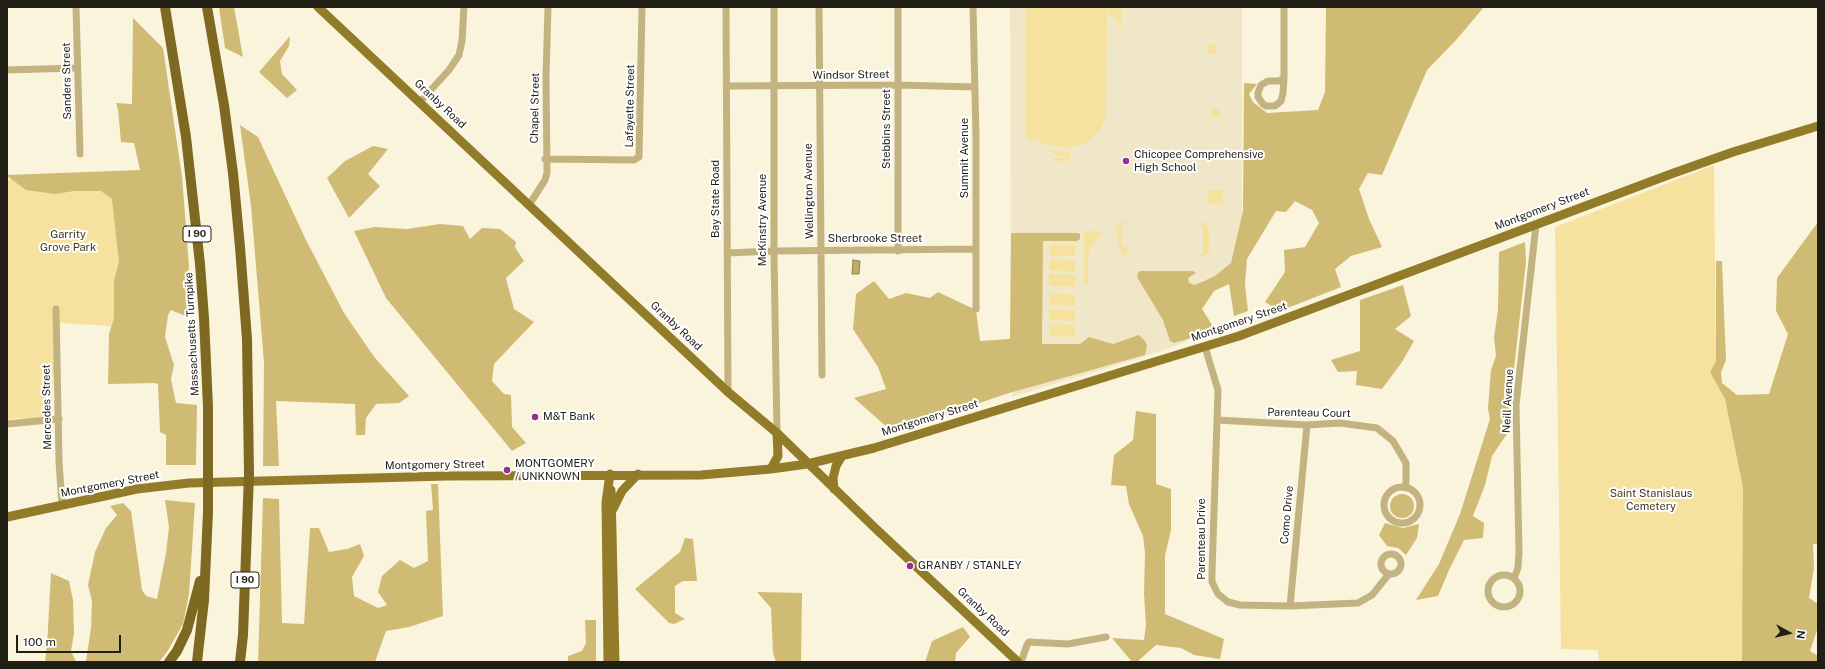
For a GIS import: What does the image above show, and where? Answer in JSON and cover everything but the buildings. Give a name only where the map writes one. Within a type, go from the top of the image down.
[{"type":"highway","name":"Massachusetts Turnpike","points":[[165,7],[186,137],[200,264],[208,407],[208,504],[206,555],[204,600],[197,662]]},
{"type":"highway","name":"I 90","points":[[207,7],[224,111],[240,247],[248,353],[249,497],[241,662]]},
{"type":"highway","points":[[169,662],[177,651],[187,630],[206,555]]},
{"type":"main road","name":"Granby Road","points":[[318,7],[728,392],[777,433],[807,464],[1018,662]]},
{"type":"main road","name":"Montgomery Street","points":[[7,517],[137,489],[189,483],[419,477],[701,474],[771,469],[807,464],[842,456],[981,416],[1239,336],[1732,152],[1818,126]]},
{"type":"main road","points":[[771,469],[778,456],[777,433]]},
{"type":"main road","points":[[834,489],[835,471],[842,456]]},
{"type":"main road","points":[[610,474],[613,509],[615,662]]},
{"type":"main road","points":[[608,662],[606,502],[610,474]]},
{"type":"main road","points":[[613,509],[622,491],[638,474]]},
{"type":"street","name":"Sanders Street","points":[[76,7],[80,154]]},
{"type":"street","points":[[420,102],[449,70],[459,55],[462,42],[464,7]]},
{"type":"street","name":"Chapel Street","points":[[529,204],[545,180],[548,7]]},
{"type":"street","name":"Lafayette Street","points":[[546,159],[634,160],[640,158],[642,7]]},
{"type":"street","name":"Bay State Road","points":[[726,7],[728,392]]},
{"type":"street","name":"McKinstry Avenue","points":[[774,7],[774,251],[777,433]]},
{"type":"street","name":"Wellington Avenue","points":[[819,7],[822,375]]},
{"type":"street","name":"Stebbins Street","points":[[898,7],[898,251]]},
{"type":"street","name":"Summit Avenue","points":[[973,7],[975,87],[976,309]]},
{"type":"street","points":[[1284,7],[1284,77],[1284,93],[1281,101],[1274,106],[1266,106],[1263,104],[1258,97],[1261,85],[1268,81],[1280,81],[1284,77]]},
{"type":"street","points":[[7,70],[77,68]]},
{"type":"street","name":"Windsor Street","points":[[727,86],[898,85],[975,87]]},
{"type":"street","name":"Neill Avenue","points":[[1514,578],[1518,568],[1519,552],[1516,405],[1536,225]]},
{"type":"street","name":"Sherbrooke Street","points":[[727,253],[774,251],[898,251],[976,249]]},
{"type":"street","name":"Mercedes Street","points":[[56,309],[59,461],[62,505]]},
{"type":"street","name":"Parenteau Drive","points":[[1205,347],[1217,386],[1212,573],[1214,588],[1222,599],[1234,604],[1290,606],[1358,603],[1372,595],[1389,574]]},
{"type":"street","points":[[7,424],[59,418]]},
{"type":"street","name":"Parenteau Court","points":[[1216,420],[1307,425],[1340,423],[1377,428],[1393,441],[1406,463],[1406,488]]},
{"type":"street","name":"Como Drive","points":[[1290,606],[1307,425]]},
{"type":"street","points":[[1395,488],[1406,488],[1412,490],[1418,499],[1418,511],[1411,520],[1400,523],[1394,521],[1386,513],[1384,501],[1386,496],[1395,488]]},
{"type":"street","points":[[1504,574],[1514,578],[1520,588],[1521,593],[1516,602],[1512,606],[1502,607],[1492,603],[1489,598],[1488,588],[1493,578],[1504,574]]},
{"type":"street","points":[[1021,662],[1029,642],[1068,644],[1106,637]]},
{"type":"shaded area","points":[[219,7],[234,7],[243,57],[225,48]]},
{"type":"shaded area","name":"Chicopee Comprehensive High School","points":[[1010,7],[1242,7],[1242,281],[1203,280],[1187,342],[1012,397]]},
{"type":"shaded area","points":[[1326,7],[1484,7],[1457,39],[1427,70],[1382,175],[1368,173],[1359,189],[1369,219],[1382,247],[1351,256],[1335,269],[1341,287],[1280,311],[1265,302],[1285,272],[1284,250],[1305,247],[1319,223],[1312,210],[1295,201],[1286,212],[1276,211],[1247,259],[1245,285],[1248,311],[1234,316],[1229,284],[1214,291],[1202,309],[1216,331],[1174,343],[1170,341],[1163,320],[1137,277],[1138,273],[1140,271],[1193,271],[1196,273],[1188,278],[1189,283],[1195,285],[1215,276],[1231,263],[1243,211],[1244,83],[1257,84],[1249,94],[1253,102],[1267,113],[1318,110],[1325,92]]},
{"type":"shaded area","points":[[133,18],[163,48],[182,176],[189,266],[187,286],[188,317],[171,310],[168,315],[165,337],[174,365],[171,379],[176,403],[197,405],[196,465],[166,465],[166,435],[160,432],[158,384],[108,384],[109,334],[114,318],[114,281],[119,262],[112,199],[101,191],[74,191],[55,194],[26,190],[7,176],[140,170],[134,143],[121,142],[116,103],[132,104]]},
{"type":"shaded area","points":[[290,36],[289,46],[280,61],[282,74],[297,90],[287,98],[259,72]]},
{"type":"shaded area","points":[[240,125],[258,137],[305,238],[344,313],[375,358],[409,396],[399,403],[376,404],[366,418],[365,435],[356,435],[355,404],[276,401],[279,466],[263,466],[264,363],[251,206]]},
{"type":"shaded area","points":[[373,146],[388,149],[368,174],[380,186],[349,218],[327,178],[345,161]]},
{"type":"shaded area","points":[[1818,222],[1818,544],[1813,544],[1814,568],[1809,598],[1818,604],[1818,627],[1810,651],[1818,656],[1818,662],[1742,662],[1743,488],[1725,399],[1710,372],[1716,361],[1716,261],[1722,261],[1726,360],[1721,372],[1722,383],[1737,395],[1769,394],[1788,334],[1776,311],[1777,278]]},
{"type":"shaded area","points":[[440,224],[463,226],[470,239],[482,228],[500,229],[516,242],[515,247],[524,261],[506,278],[514,309],[534,322],[494,364],[492,381],[504,394],[511,395],[512,427],[526,443],[512,451],[386,298],[354,231],[374,227],[407,229]]},
{"type":"shaded area","points":[[1011,233],[1080,234],[1080,239],[1077,241],[1043,241],[1042,344],[1080,344],[1089,337],[1113,344],[1139,335],[1145,341],[1147,346],[1145,355],[1009,393],[915,425],[888,428],[854,398],[886,389],[878,367],[853,329],[856,294],[874,281],[889,299],[906,293],[930,298],[938,292],[976,310],[980,341],[1010,339]]},
{"type":"shaded area","points":[[1525,242],[1526,262],[1512,387],[1509,431],[1492,456],[1485,485],[1473,516],[1484,523],[1483,538],[1464,540],[1438,596],[1416,600],[1439,564],[1460,514],[1490,419],[1488,409],[1491,370],[1496,356],[1494,337],[1498,310],[1499,252]]},
{"type":"shaded area","points":[[853,260],[860,261],[859,274],[852,274]]},
{"type":"shaded area","points":[[1403,285],[1411,316],[1395,329],[1414,341],[1402,362],[1382,389],[1356,385],[1357,371],[1338,372],[1331,360],[1360,351],[1360,300]]},
{"type":"shaded area","points":[[1136,411],[1156,414],[1156,484],[1171,489],[1171,530],[1165,556],[1165,614],[1224,639],[1220,659],[1194,655],[1181,648],[1156,645],[1137,662],[1132,662],[1112,638],[1144,640],[1146,625],[1144,594],[1145,553],[1143,536],[1129,504],[1126,486],[1111,485],[1114,455],[1133,440]]},
{"type":"shaded area","points":[[431,484],[438,484],[443,616],[409,627],[386,631],[375,662],[258,662],[263,498],[279,499],[282,623],[304,624],[310,528],[319,528],[329,552],[347,549],[360,544],[364,556],[352,577],[354,596],[378,608],[387,605],[378,592],[382,576],[400,560],[414,568],[428,561],[426,511],[433,510]]},
{"type":"shaded area","points":[[1402,494],[1411,497],[1414,506],[1411,515],[1402,518],[1393,515],[1390,506],[1393,497]]},
{"type":"shaded area","points":[[165,500],[195,503],[189,594],[183,624],[167,652],[159,662],[84,662],[86,661],[91,628],[92,601],[88,585],[95,552],[106,528],[117,515],[110,506],[123,503],[131,511],[142,590],[146,596],[157,599],[166,553],[169,527]]},
{"type":"shaded area","points":[[1385,523],[1403,528],[1419,524],[1417,538],[1406,555],[1398,548],[1387,546],[1379,535]]},
{"type":"shaded area","points":[[685,538],[693,539],[697,581],[683,581],[675,586],[675,613],[685,619],[674,624],[669,623],[635,589],[680,552]]},
{"type":"shaded area","points":[[51,573],[69,581],[73,600],[74,633],[71,651],[76,662],[45,662]]},
{"type":"shaded area","points":[[757,592],[802,593],[801,662],[776,662],[773,653],[771,608]]},
{"type":"shaded area","points":[[585,620],[596,620],[596,662],[568,662],[568,656],[582,651],[586,643]]},
{"type":"shaded area","points":[[963,627],[970,637],[956,653],[955,662],[925,662],[932,641]]},
{"type":"green space","points":[[1026,7],[1107,7],[1106,117],[1097,134],[1086,143],[1067,148],[1041,144],[1041,141],[1037,139],[1031,143],[1030,138],[1026,138]]},
{"type":"green space","points":[[1109,7],[1121,7],[1121,28],[1113,15],[1110,15]]},
{"type":"green space","points":[[1208,44],[1217,45],[1217,54],[1208,54]]},
{"type":"green space","points":[[1212,108],[1219,110],[1220,115],[1218,118],[1212,118]]},
{"type":"green space","points":[[1050,149],[1065,152],[1064,155],[1057,156],[1053,152],[1050,152]]},
{"type":"green space","points":[[1066,152],[1070,152],[1069,161],[1053,161],[1053,158],[1065,158]]},
{"type":"green space","name":"Saint Stanislaus Cemetery","points":[[1714,165],[1716,361],[1710,372],[1725,399],[1743,488],[1743,662],[1599,662],[1598,650],[1561,649],[1555,227]]},
{"type":"green space","name":"Garrity Grove Park","points":[[132,176],[127,327],[58,323],[50,423],[18,418],[7,420],[7,180]]},
{"type":"green space","points":[[1210,189],[1223,190],[1223,205],[1208,204],[1208,191]]},
{"type":"green space","points":[[1126,221],[1128,224],[1122,225],[1122,246],[1128,247],[1128,254],[1124,256],[1122,255],[1116,238],[1118,237],[1116,228],[1117,225]]},
{"type":"green space","points":[[1197,222],[1202,222],[1207,225],[1209,232],[1210,250],[1202,257],[1197,256],[1203,253],[1203,225],[1197,225]]},
{"type":"green space","points":[[1084,231],[1100,231],[1102,235],[1093,243],[1090,249],[1088,258],[1088,283],[1084,284]]},
{"type":"green space","points":[[1050,244],[1075,245],[1075,256],[1049,255]]},
{"type":"green space","points":[[1050,259],[1075,260],[1075,272],[1049,270]]},
{"type":"green space","points":[[1049,274],[1075,275],[1075,287],[1049,286]]},
{"type":"green space","points":[[1049,293],[1075,295],[1075,306],[1049,305]]},
{"type":"green space","points":[[1049,309],[1075,310],[1075,321],[1049,320]]},
{"type":"green space","points":[[1049,324],[1075,325],[1075,337],[1049,336]]},
{"type":"place","name":"Chicopee Comprehensive High School","points":[[1126,161]]},
{"type":"place","name":"M&T Bank","points":[[535,417]]},
{"type":"place","name":"MONTGOMERY / UNKNOWN","points":[[507,470]]},
{"type":"place","name":"GRANBY / STANLEY","points":[[910,566]]}]
